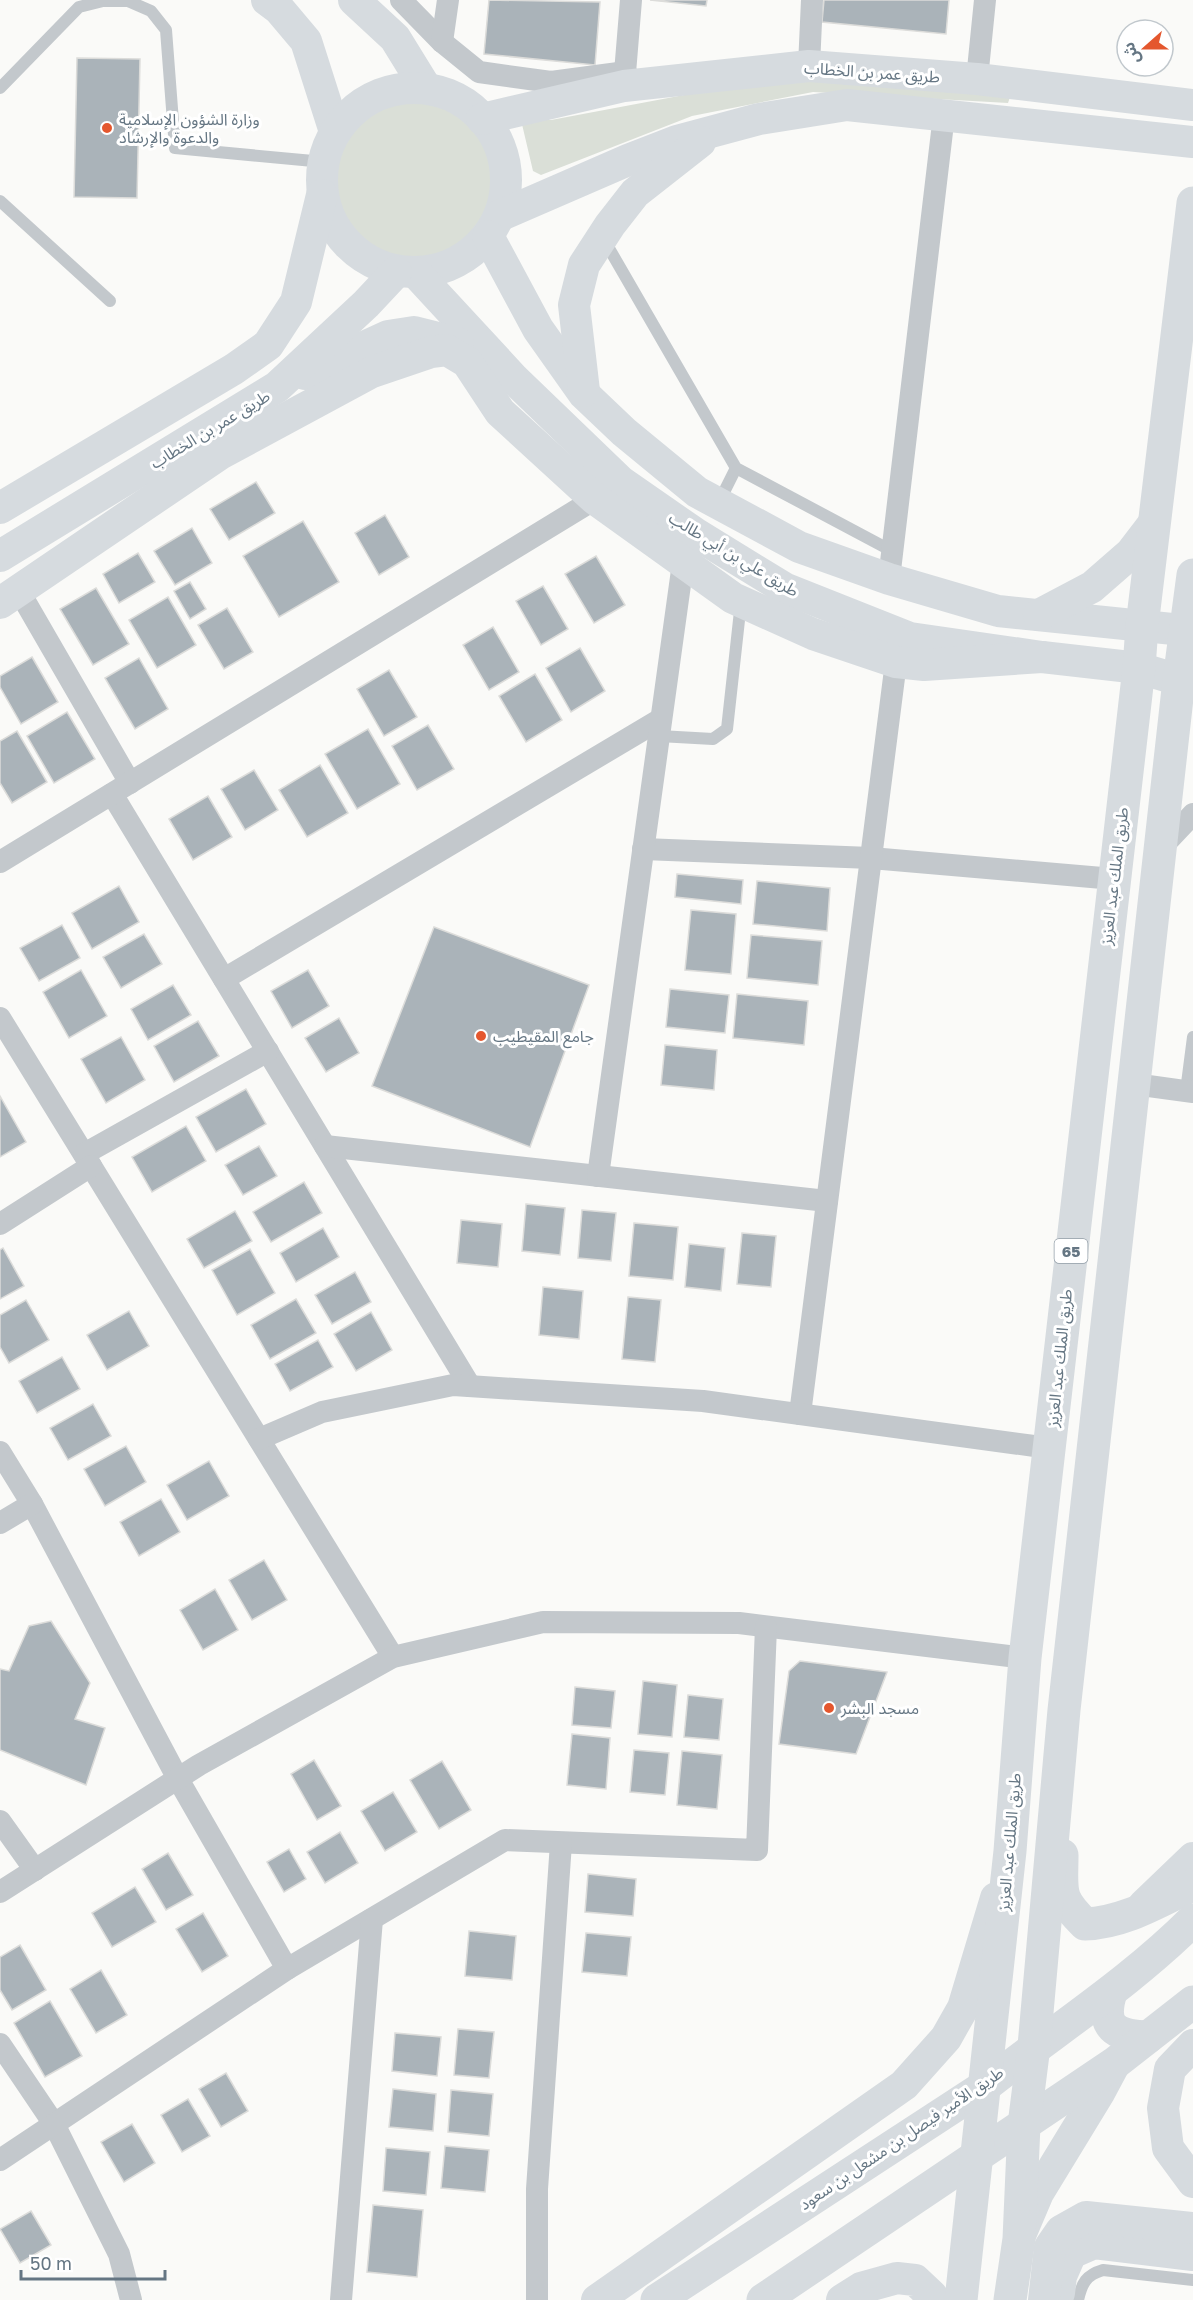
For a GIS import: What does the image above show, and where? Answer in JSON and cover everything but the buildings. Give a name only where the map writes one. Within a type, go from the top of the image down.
[{"type":"main road","points":[[267,0],[279,9],[306,41],[334,132]]},
{"type":"main road","points":[[354,0],[395,38],[424,85]]},
{"type":"main road","name":"طريق عمر بن الخطاب","points":[[482,119],[625,79],[809,66],[978,79],[1193,105]]},
{"type":"main road","points":[[405,85],[424,85],[453,94],[482,119],[497,141],[505,165],[505,191],[493,226],[474,251],[456,263],[437,270],[406,272],[369,262],[347,245],[331,222],[322,195],[321,173],[334,132],[352,111],[375,96],[405,85]]},
{"type":"main road","points":[[493,226],[628,160],[677,141],[759,119],[847,105],[1193,142]]},
{"type":"main road","points":[[584,394],[574,305],[584,265],[635,194],[712,132]]},
{"type":"main road","points":[[0,508],[234,369],[268,345],[296,302],[322,195]]},
{"type":"main road","name":"طريق الملك عبد العزيز","points":[[961,2300],[1010,1851],[1024,1658],[1142,626],[1193,203]]},
{"type":"main road","points":[[493,226],[538,329],[584,394],[633,440],[698,492],[799,547],[890,565],[998,611],[1190,631]]},
{"type":"main road","name":"طريق عمر بن الخطاب","points":[[0,556],[277,387],[366,304],[406,272]]},
{"type":"main road","name":"طريق علي بن أبي طالب","points":[[406,272],[621,482],[696,534],[784,588],[910,638],[1139,668],[1186,680]]},
{"type":"main road","points":[[277,387],[372,342],[388,336],[414,332],[465,345],[514,379]]},
{"type":"main road","points":[[10,597],[220,454],[372,372],[431,352],[447,351],[467,362],[546,435],[621,482]]},
{"type":"main road","points":[[467,362],[500,412],[595,499],[733,598],[828,639],[896,662],[924,665],[1042,657]]},
{"type":"main road","points":[[1039,615],[1092,587],[1131,553],[1154,523]]},
{"type":"main road","points":[[1010,2300],[1018,2239],[1024,2125],[1034,2046],[1064,1710],[1160,849],[1186,680],[1193,575]]},
{"type":"main road","points":[[784,588],[828,639]]},
{"type":"main road","points":[[1064,1710],[1062,1894],[1070,1909],[1085,1924],[1103,1923],[1138,1911],[1193,1885]]},
{"type":"main road","points":[[597,2300],[904,2085],[946,2038],[963,2008],[1010,1851]]},
{"type":"main road","points":[[1138,1911],[1193,1858]]},
{"type":"main road","name":"طريق الأمير فيصل بن مشعل بن سعود","points":[[657,2300],[985,2086],[1034,2046],[1111,1992],[1172,1941],[1193,1920]]},
{"type":"main road","points":[[1111,1992],[1106,2007],[1115,2030],[1125,2036],[1148,2037]]},
{"type":"main road","points":[[763,2300],[1115,2063],[1193,2002]]},
{"type":"main road","points":[[1193,2045],[1170,2069],[1163,2108],[1168,2148],[1193,2182]]},
{"type":"main road","points":[[1018,2239],[1038,2193],[1115,2063]]},
{"type":"main road","points":[[1044,2300],[1050,2247],[1061,2231],[1086,2217],[1193,2228]]},
{"type":"main road","points":[[1059,2300],[1061,2276],[1071,2253],[1094,2243],[1193,2254]]},
{"type":"main road","points":[[842,2300],[861,2288],[897,2277],[915,2280],[934,2300]]},
{"type":"street","points":[[401,0],[442,42],[479,72],[551,82],[625,79],[631,0]]},
{"type":"street","points":[[442,42],[448,0]]},
{"type":"street","points":[[809,66],[812,0]]},
{"type":"street","points":[[978,79],[986,0]]},
{"type":"street","points":[[890,565],[944,115]]},
{"type":"street","points":[[0,862],[595,499]]},
{"type":"street","points":[[598,1176],[683,562]]},
{"type":"street","points":[[10,597],[121,788],[224,979],[470,1386]]},
{"type":"street","points":[[800,1414],[896,662]]},
{"type":"street","points":[[224,979],[660,728]]},
{"type":"street","points":[[1160,849],[1193,814]]},
{"type":"street","points":[[643,849],[871,858],[1114,879]]},
{"type":"street","points":[[0,1018],[393,1657]]},
{"type":"street","points":[[0,1224],[87,1160],[268,1051]]},
{"type":"street","points":[[1134,1084],[1189,1091]]},
{"type":"street","points":[[325,1146],[827,1201]]},
{"type":"street","points":[[259,1439],[322,1412],[453,1385],[703,1401],[1049,1448]]},
{"type":"street","points":[[0,1452],[32,1504],[178,1779],[287,1969]]},
{"type":"street","points":[[0,1523],[32,1504]]},
{"type":"street","points":[[0,1892],[178,1779],[393,1657],[543,1622],[739,1623],[1024,1658]]},
{"type":"street","points":[[0,2160],[287,1969],[505,1840],[757,1850],[766,1626]]},
{"type":"street","points":[[0,1821],[35,1870]]},
{"type":"street","points":[[537,2300],[537,2190],[561,1843]]},
{"type":"street","points":[[341,2300],[372,1919]]},
{"type":"street","points":[[0,2043],[54,2124],[120,2254],[131,2300]]},
{"type":"lane","points":[[0,88],[79,7],[103,1],[128,1],[151,11],[166,30],[175,148],[324,162]]},
{"type":"lane","points":[[0,201],[110,301]]},
{"type":"lane","points":[[602,237],[736,468],[890,565]]},
{"type":"lane","points":[[718,503],[736,468]]},
{"type":"lane","points":[[0,495],[54,475]]},
{"type":"lane","points":[[660,728],[713,739],[727,729],[741,602]]},
{"type":"lane","points":[[1189,1091],[1193,1037]]},
{"type":"lane","points":[[1078,2300],[1082,2285],[1090,2274],[1103,2270],[1193,2280]]},
{"type":"shaded area","points":[[774,78],[1010,97],[1008,103],[813,92],[692,116],[541,175],[533,171],[521,120],[551,120]]},
{"type":"shaded area","points":[[413,100],[447,105],[475,125],[489,154],[492,189],[483,216],[462,243],[433,259],[404,260],[378,252],[357,239],[341,218],[333,190],[335,157],[347,130],[376,109]]},
{"type":"place","name":"وزارة الشؤون الإسلامية والدعوة والإرشاد","points":[[107,128]]},
{"type":"place","name":"جامع المقيطيب","points":[[481,1036]]},
{"type":"place","name":"مسجد البشر","points":[[829,1708]]}]
